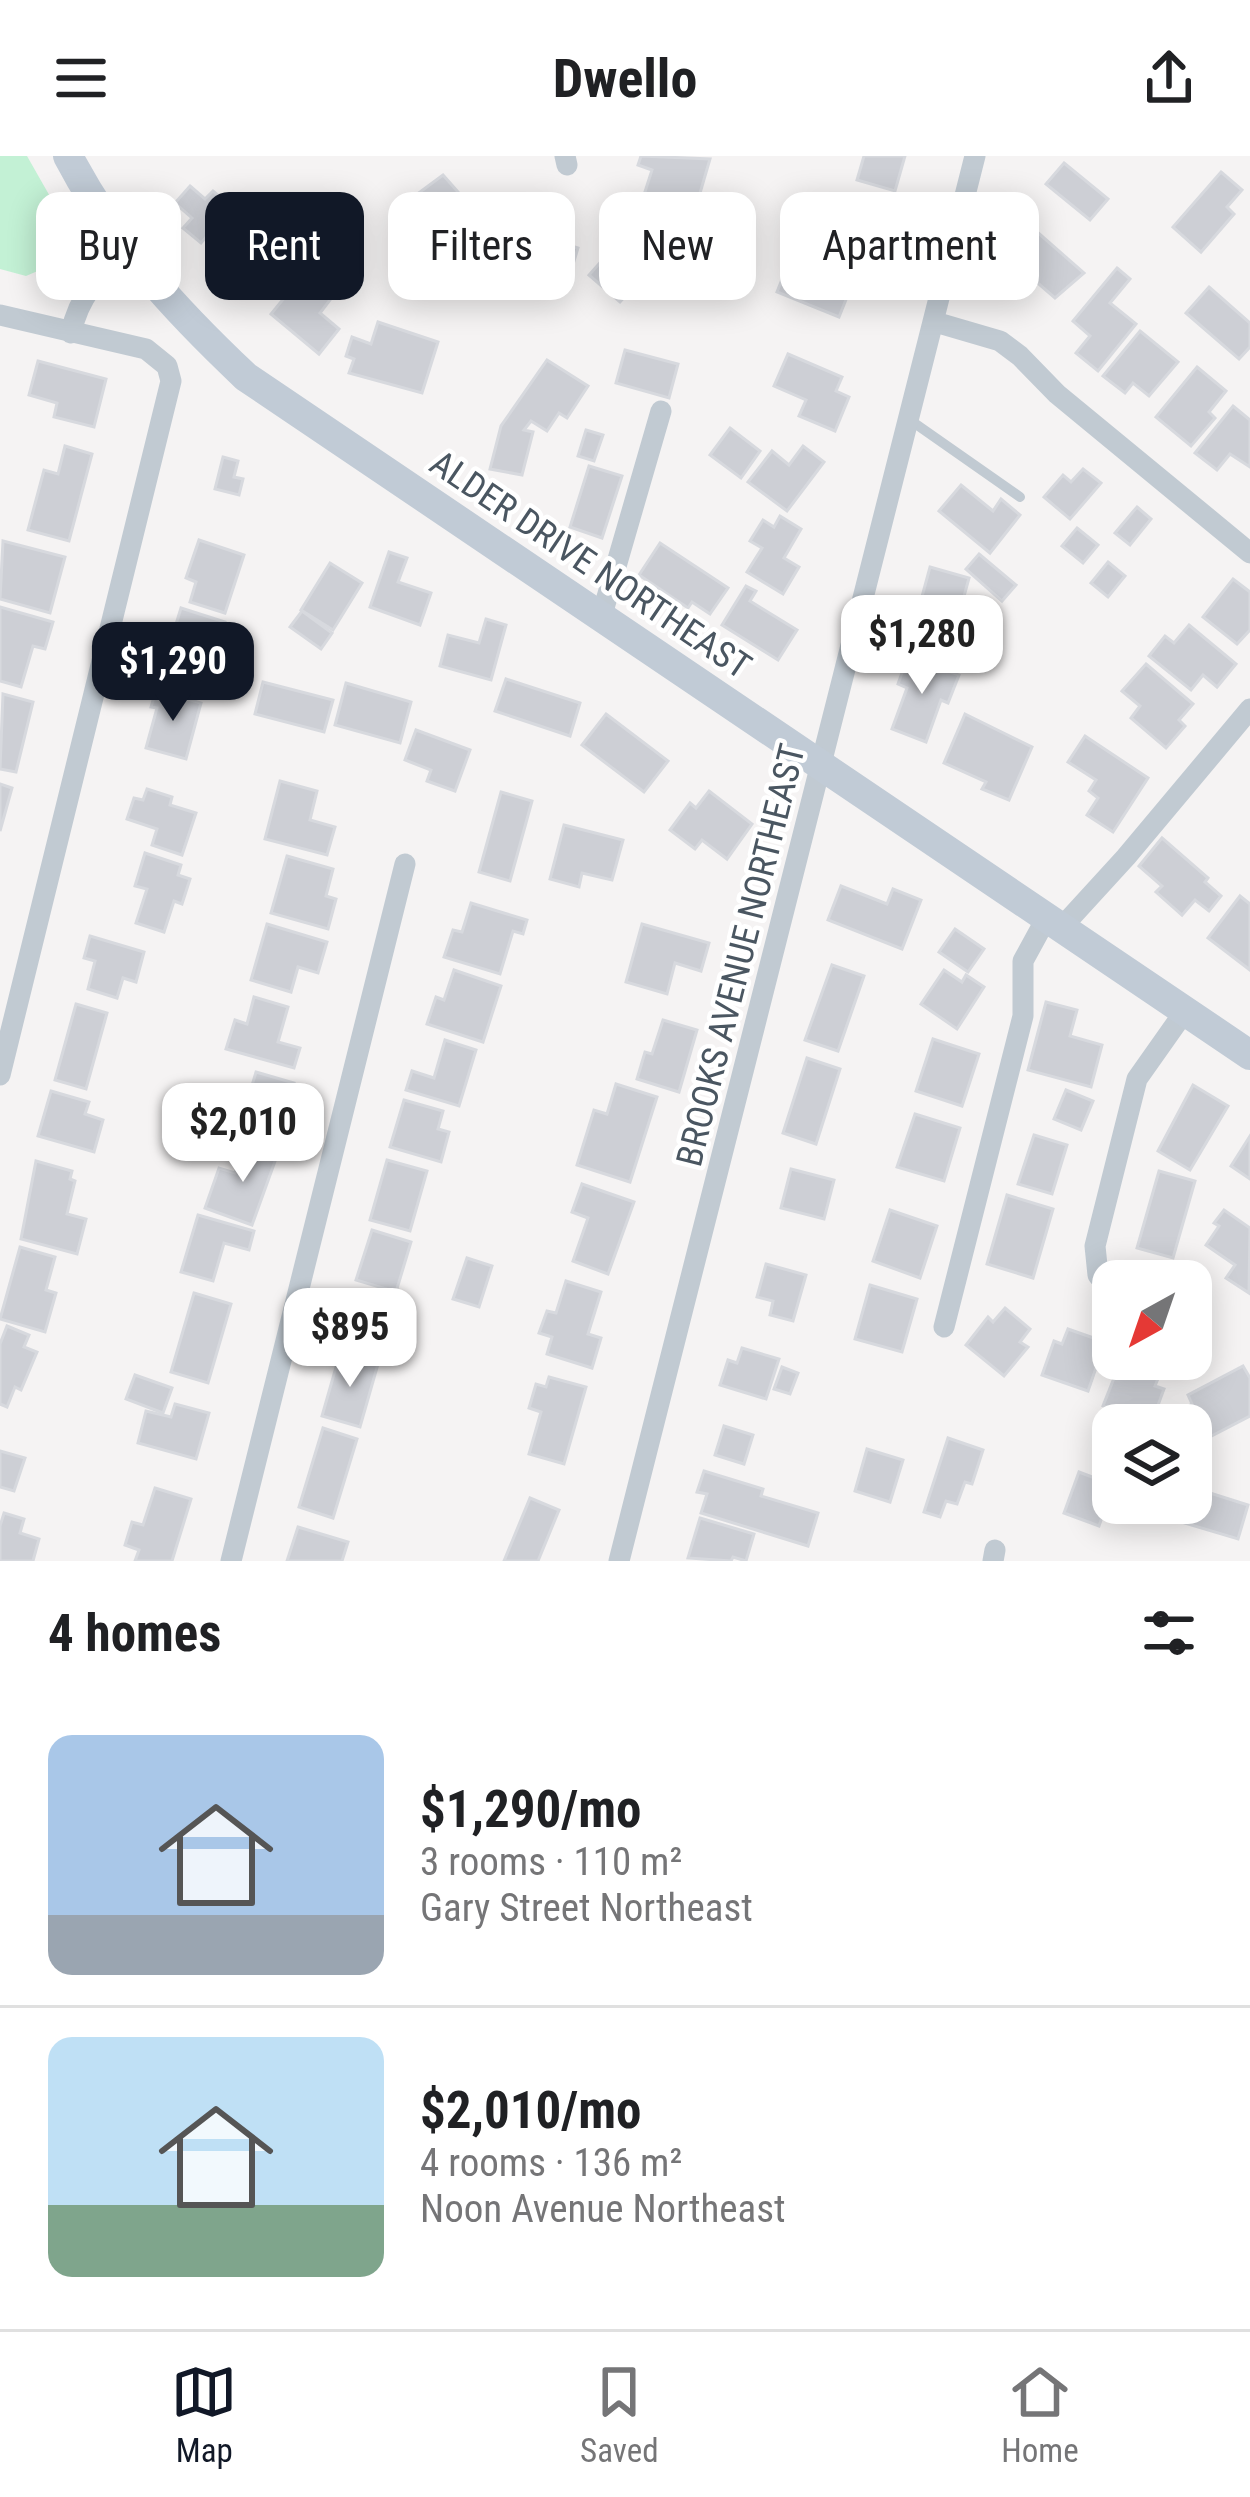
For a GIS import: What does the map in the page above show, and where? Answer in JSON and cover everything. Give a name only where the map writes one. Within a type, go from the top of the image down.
[{"type":"street","name":"ALDER DRIVE NORTHEAST","points":[[68,156],[90,192]]},
{"type":"street","name":"BROOKS AVENUE NORTHEAST","points":[[619,1561],[975,156]]},
{"type":"street","points":[[71,333],[80,300]]},
{"type":"street","name":"ALDER DRIVE NORTHEAST","points":[[169,300],[246,377],[1250,1055]]},
{"type":"street","points":[[0,315],[146,349],[167,366],[170,390],[0,1075]]},
{"type":"street","points":[[935,322],[1000,341],[1250,554]]},
{"type":"street","points":[[601,618],[661,411]]},
{"type":"street","points":[[944,1328],[1023,1016],[1023,961],[1054,922],[1126,857],[1250,709]]},
{"type":"street","points":[[231,1561],[405,864]]},
{"type":"street","points":[[1096,1260],[1095,1246],[1137,1079],[1185,1011]]},
{"type":"lane","points":[[910,420],[1021,497]]},
{"type":"green space","points":[[0,156],[27,156],[47,192],[36,192],[36,272],[26,276],[0,269]]},
{"type":"building","points":[[641,156],[710,159],[700,192],[645,192],[652,170],[638,165]]},
{"type":"building","points":[[864,156],[905,156],[895,191],[857,180]]},
{"type":"building","points":[[1064,163],[1108,199],[1090,220],[1046,184]]},
{"type":"building","points":[[1221,172],[1242,190],[1227,207],[1234,214],[1201,252],[1173,227]]},
{"type":"building","points":[[443,175],[458,192],[420,192]]},
{"type":"building","points":[[190,186],[205,199],[201,243],[183,228],[192,218],[181,208],[181,196]]},
{"type":"building","points":[[1039,234],[1084,273],[1055,298],[1039,284]]},
{"type":"building","points":[[599,264],[599,284],[589,275]]},
{"type":"building","points":[[1117,268],[1130,279],[1110,303],[1136,324],[1098,371],[1076,353],[1090,336],[1073,321]]},
{"type":"building","points":[[1209,287],[1250,323],[1250,347],[1239,359],[1186,313]]},
{"type":"building","points":[[283,300],[330,300],[320,313],[339,329],[319,354],[271,314]]},
{"type":"building","points":[[797,300],[846,300],[839,317]]},
{"type":"building","points":[[378,322],[438,342],[422,393],[349,373],[354,359],[346,356],[352,337],[371,344]]},
{"type":"building","points":[[1140,331],[1178,362],[1149,396],[1133,383],[1125,393],[1103,376]]},
{"type":"building","points":[[625,350],[678,364],[669,398],[616,383]]},
{"type":"building","points":[[788,354],[842,377],[836,391],[849,397],[835,431],[799,416],[806,400],[774,386]]},
{"type":"building","points":[[547,360],[588,386],[567,418],[559,413],[547,431],[531,421],[524,430],[533,432],[522,475],[490,469],[501,426]]},
{"type":"building","points":[[38,361],[106,379],[94,427],[54,417],[57,403],[29,395]]},
{"type":"building","points":[[1197,367],[1226,391],[1209,412],[1215,418],[1191,446],[1156,417]]},
{"type":"building","points":[[1233,406],[1250,420],[1250,467],[1230,454],[1217,470],[1195,453]]},
{"type":"building","points":[[730,428],[760,451],[741,478],[710,455]]},
{"type":"building","points":[[586,430],[603,435],[594,461],[578,456]]},
{"type":"building","points":[[65,446],[92,454],[69,541],[28,530],[44,470],[58,474]]},
{"type":"building","points":[[803,446],[824,462],[787,511],[748,482],[772,451],[789,465]]},
{"type":"building","points":[[223,457],[238,461],[234,477],[243,479],[239,495],[215,489]]},
{"type":"building","points":[[589,466],[622,476],[602,538],[570,527]]},
{"type":"building","points":[[1083,469],[1101,483],[1070,519],[1044,497],[1063,475],[1071,482]]},
{"type":"building","points":[[961,485],[993,511],[1001,499],[1020,515],[990,553],[939,511]]},
{"type":"building","points":[[1137,507],[1151,519],[1130,545],[1115,533]]},
{"type":"building","points":[[780,516],[801,529],[784,558],[799,567],[783,594],[747,572],[762,548],[750,541],[763,520],[774,527]]},
{"type":"building","points":[[1077,528],[1098,545],[1083,563],[1062,546]]},
{"type":"building","points":[[199,540],[244,555],[225,613],[190,602],[196,582],[186,578]]},
{"type":"building","points":[[3,541],[65,557],[50,613],[0,599]]},
{"type":"building","points":[[660,543],[728,588],[710,614],[692,602],[688,608],[639,575]]},
{"type":"building","points":[[389,552],[407,558],[398,582],[431,593],[420,625],[370,607]]},
{"type":"building","points":[[979,554],[1016,585],[1002,601],[966,569]]},
{"type":"building","points":[[1108,562],[1125,576],[1108,597],[1091,583]]},
{"type":"building","points":[[330,563],[362,583],[333,630],[301,610]]},
{"type":"building","points":[[930,567],[969,578],[950,648],[911,637]]},
{"type":"building","points":[[1233,579],[1250,592],[1250,630],[1237,644],[1203,617]]},
{"type":"building","points":[[746,586],[756,591],[750,601],[797,630],[778,660],[722,625]]},
{"type":"building","points":[[0,607],[53,622],[45,649],[33,646],[21,687],[0,681]]},
{"type":"building","points":[[181,608],[225,622],[206,687],[161,673]]},
{"type":"building","points":[[302,611],[332,633],[321,649],[290,627]]},
{"type":"building","points":[[486,619],[506,625],[491,680],[440,666],[448,635],[479,643]]},
{"type":"building","points":[[1189,625],[1236,664],[1217,687],[1203,675],[1191,690],[1149,656],[1165,636],[1174,643]]},
{"type":"building","points":[[908,656],[959,675],[948,703],[941,700],[926,742],[892,729],[907,688],[898,684]]},
{"type":"building","points":[[1146,664],[1193,704],[1179,720],[1185,726],[1166,748],[1131,718],[1140,706],[1122,691]]},
{"type":"building","points":[[506,679],[580,703],[570,736],[495,711]]},
{"type":"building","points":[[263,682],[333,700],[324,732],[255,714]]},
{"type":"building","points":[[346,683],[411,702],[400,743],[335,725]]},
{"type":"building","points":[[156,690],[201,703],[186,759],[146,748],[157,708],[151,707]]},
{"type":"building","points":[[3,694],[33,702],[16,772],[0,769]]},
{"type":"building","points":[[606,714],[668,761],[644,792],[582,745]]},
{"type":"building","points":[[965,714],[1032,747],[1009,800],[982,789],[986,782],[944,763]]},
{"type":"building","points":[[416,730],[470,750],[455,791],[427,781],[431,770],[405,760]]},
{"type":"building","points":[[1085,736],[1148,778],[1113,832],[1087,815],[1098,798],[1089,791],[1096,780],[1068,762]]},
{"type":"building","points":[[280,781],[317,791],[310,820],[335,827],[327,855],[265,839]]},
{"type":"building","points":[[0,784],[12,788],[0,831]]},
{"type":"building","points":[[147,789],[172,797],[170,805],[196,813],[182,855],[152,845],[157,829],[127,819],[134,798],[143,800]]},
{"type":"building","points":[[709,791],[752,824],[727,859],[702,840],[695,849],[670,830],[690,803],[696,808]]},
{"type":"building","points":[[501,792],[532,801],[510,881],[479,872]]},
{"type":"building","points":[[564,825],[623,840],[612,880],[582,873],[579,887],[550,879]]},
{"type":"building","points":[[1162,838],[1208,878],[1205,882],[1221,896],[1209,911],[1195,900],[1182,915],[1156,892],[1162,886],[1139,866]]},
{"type":"building","points":[[145,853],[181,865],[178,875],[190,879],[182,904],[174,901],[164,932],[136,923],[147,889],[135,886]]},
{"type":"building","points":[[287,856],[333,869],[326,896],[336,899],[328,929],[271,913]]},
{"type":"building","points":[[841,886],[887,904],[893,889],[921,900],[902,949],[828,920]]},
{"type":"building","points":[[1240,896],[1250,904],[1250,970],[1208,938]]},
{"type":"building","points":[[471,903],[527,920],[523,934],[513,931],[500,974],[444,957],[453,930],[462,932]]},
{"type":"building","points":[[267,924],[327,942],[318,973],[298,967],[291,992],[251,980]]},
{"type":"building","points":[[642,924],[709,943],[701,971],[675,963],[667,994],[626,982]]},
{"type":"building","points":[[955,929],[984,949],[968,972],[939,952]]},
{"type":"building","points":[[90,936],[144,952],[136,982],[123,978],[117,998],[88,989],[95,961],[84,958]]},
{"type":"building","points":[[832,965],[864,976],[838,1051],[805,1040]]},
{"type":"building","points":[[454,970],[501,986],[483,1042],[427,1024],[436,997],[444,1000]]},
{"type":"building","points":[[944,970],[962,982],[966,975],[984,987],[957,1029],[921,1004]]},
{"type":"building","points":[[254,997],[288,1007],[278,1042],[300,1048],[294,1068],[226,1049],[235,1020],[247,1024]]},
{"type":"building","points":[[1046,1002],[1077,1010],[1070,1036],[1102,1045],[1091,1087],[1028,1070]]},
{"type":"building","points":[[76,1004],[107,1013],[86,1089],[55,1080]]},
{"type":"building","points":[[663,1020],[697,1030],[679,1092],[637,1079],[645,1052],[652,1054]]},
{"type":"building","points":[[933,1039],[979,1054],[962,1106],[916,1091]]},
{"type":"building","points":[[445,1040],[476,1050],[459,1106],[406,1090],[412,1071],[434,1078]]},
{"type":"building","points":[[807,1058],[840,1069],[816,1144],[783,1133]]},
{"type":"building","points":[[256,1072],[294,1083],[277,1144],[238,1132]]},
{"type":"building","points":[[616,1084],[657,1097],[630,1182],[577,1165],[594,1110],[607,1114]]},
{"type":"building","points":[[1193,1085],[1228,1106],[1190,1170],[1158,1151]]},
{"type":"building","points":[[1066,1090],[1093,1101],[1081,1130],[1054,1119]]},
{"type":"building","points":[[51,1091],[89,1102],[85,1114],[103,1120],[94,1152],[38,1136]]},
{"type":"building","points":[[404,1100],[443,1111],[438,1129],[449,1132],[441,1162],[390,1147]]},
{"type":"building","points":[[915,1114],[960,1128],[944,1181],[897,1167]]},
{"type":"building","points":[[1034,1135],[1067,1145],[1052,1194],[1018,1184]]},
{"type":"building","points":[[1250,1136],[1250,1179],[1231,1166]]},
{"type":"building","points":[[246,1142],[278,1153],[252,1225],[205,1208],[219,1168],[235,1173]]},
{"type":"building","points":[[387,1160],[427,1171],[410,1231],[370,1220]]},
{"type":"building","points":[[36,1161],[72,1171],[70,1179],[75,1181],[67,1214],[86,1219],[77,1254],[21,1239]]},
{"type":"building","points":[[791,1169],[834,1180],[824,1219],[781,1208]]},
{"type":"building","points":[[1159,1171],[1195,1181],[1173,1258],[1137,1248]]},
{"type":"building","points":[[582,1184],[634,1202],[608,1274],[573,1261],[588,1218],[572,1212]]},
{"type":"building","points":[[1007,1195],[1053,1209],[1033,1278],[987,1264]]},
{"type":"building","points":[[890,1210],[937,1226],[920,1278],[873,1261]]},
{"type":"building","points":[[1224,1210],[1250,1228],[1249,1293],[1226,1278],[1235,1265],[1206,1245]]},
{"type":"building","points":[[198,1215],[254,1231],[249,1250],[224,1243],[213,1281],[181,1272]]},
{"type":"building","points":[[372,1230],[411,1242],[396,1292],[356,1280]]},
{"type":"building","points":[[20,1247],[55,1257],[46,1290],[56,1293],[45,1332],[0,1319]]},
{"type":"building","points":[[467,1258],[492,1266],[479,1307],[453,1299]]},
{"type":"building","points":[[766,1264],[806,1275],[793,1321],[770,1315],[773,1301],[757,1297]]},
{"type":"building","points":[[566,1281],[601,1292],[588,1334],[601,1338],[592,1368],[547,1354],[552,1337],[539,1333],[547,1311],[556,1313]]},
{"type":"building","points":[[870,1285],[917,1299],[902,1352],[855,1339]]},
{"type":"building","points":[[194,1293],[231,1304],[208,1383],[171,1372]]},
{"type":"building","points":[[381,1296],[413,1305],[396,1363],[342,1348],[347,1327],[370,1334]]},
{"type":"building","points":[[1005,1308],[1030,1329],[1020,1342],[1028,1347],[1004,1376],[966,1345],[988,1317],[993,1322]]},
{"type":"building","points":[[7,1326],[29,1335],[24,1347],[37,1352],[21,1390],[15,1387],[7,1407],[0,1404],[0,1344]]},
{"type":"building","points":[[1068,1329],[1092,1337],[1088,1391],[1042,1375],[1054,1341],[1062,1344]]},
{"type":"building","points":[[742,1348],[779,1359],[766,1399],[720,1385],[728,1360],[737,1363]]},
{"type":"building","points":[[340,1353],[378,1364],[360,1427],[322,1416]]},
{"type":"building","points":[[1243,1366],[1250,1378],[1250,1416],[1212,1436],[1212,1404],[1192,1404],[1188,1395]]},
{"type":"building","points":[[782,1367],[798,1373],[790,1394],[774,1389]]},
{"type":"building","points":[[135,1375],[172,1388],[163,1413],[126,1399]]},
{"type":"building","points":[[549,1377],[586,1387],[564,1464],[529,1454],[541,1412],[529,1408],[536,1384],[546,1387]]},
{"type":"building","points":[[1113,1380],[1157,1380],[1155,1386],[1164,1389],[1158,1404],[1104,1404]]},
{"type":"building","points":[[175,1404],[209,1413],[196,1459],[138,1443],[146,1411],[171,1417]]},
{"type":"building","points":[[724,1426],[753,1435],[744,1464],[715,1455]]},
{"type":"building","points":[[323,1428],[357,1439],[333,1518],[299,1507]]},
{"type":"building","points":[[948,1438],[983,1450],[972,1484],[965,1482],[957,1504],[946,1501],[940,1517],[924,1512]]},
{"type":"building","points":[[867,1449],[903,1460],[890,1502],[855,1491]]},
{"type":"building","points":[[0,1451],[25,1458],[14,1491],[0,1487]]},
{"type":"building","points":[[704,1471],[763,1489],[761,1496],[818,1513],[808,1546],[701,1513],[707,1494],[697,1492]]},
{"type":"building","points":[[1079,1472],[1092,1477],[1092,1523],[1064,1513]]},
{"type":"building","points":[[155,1488],[191,1499],[172,1561],[135,1561],[139,1550],[125,1545],[132,1522],[143,1525]]},
{"type":"building","points":[[1212,1494],[1248,1505],[1238,1539],[1188,1524],[1212,1524]]},
{"type":"building","points":[[530,1498],[559,1510],[538,1561],[504,1561]]},
{"type":"building","points":[[4,1513],[24,1519],[20,1533],[39,1539],[33,1561],[0,1561]]},
{"type":"building","points":[[700,1518],[754,1534],[746,1561],[688,1558]]},
{"type":"building","points":[[298,1527],[348,1542],[342,1561],[287,1561]]}]
